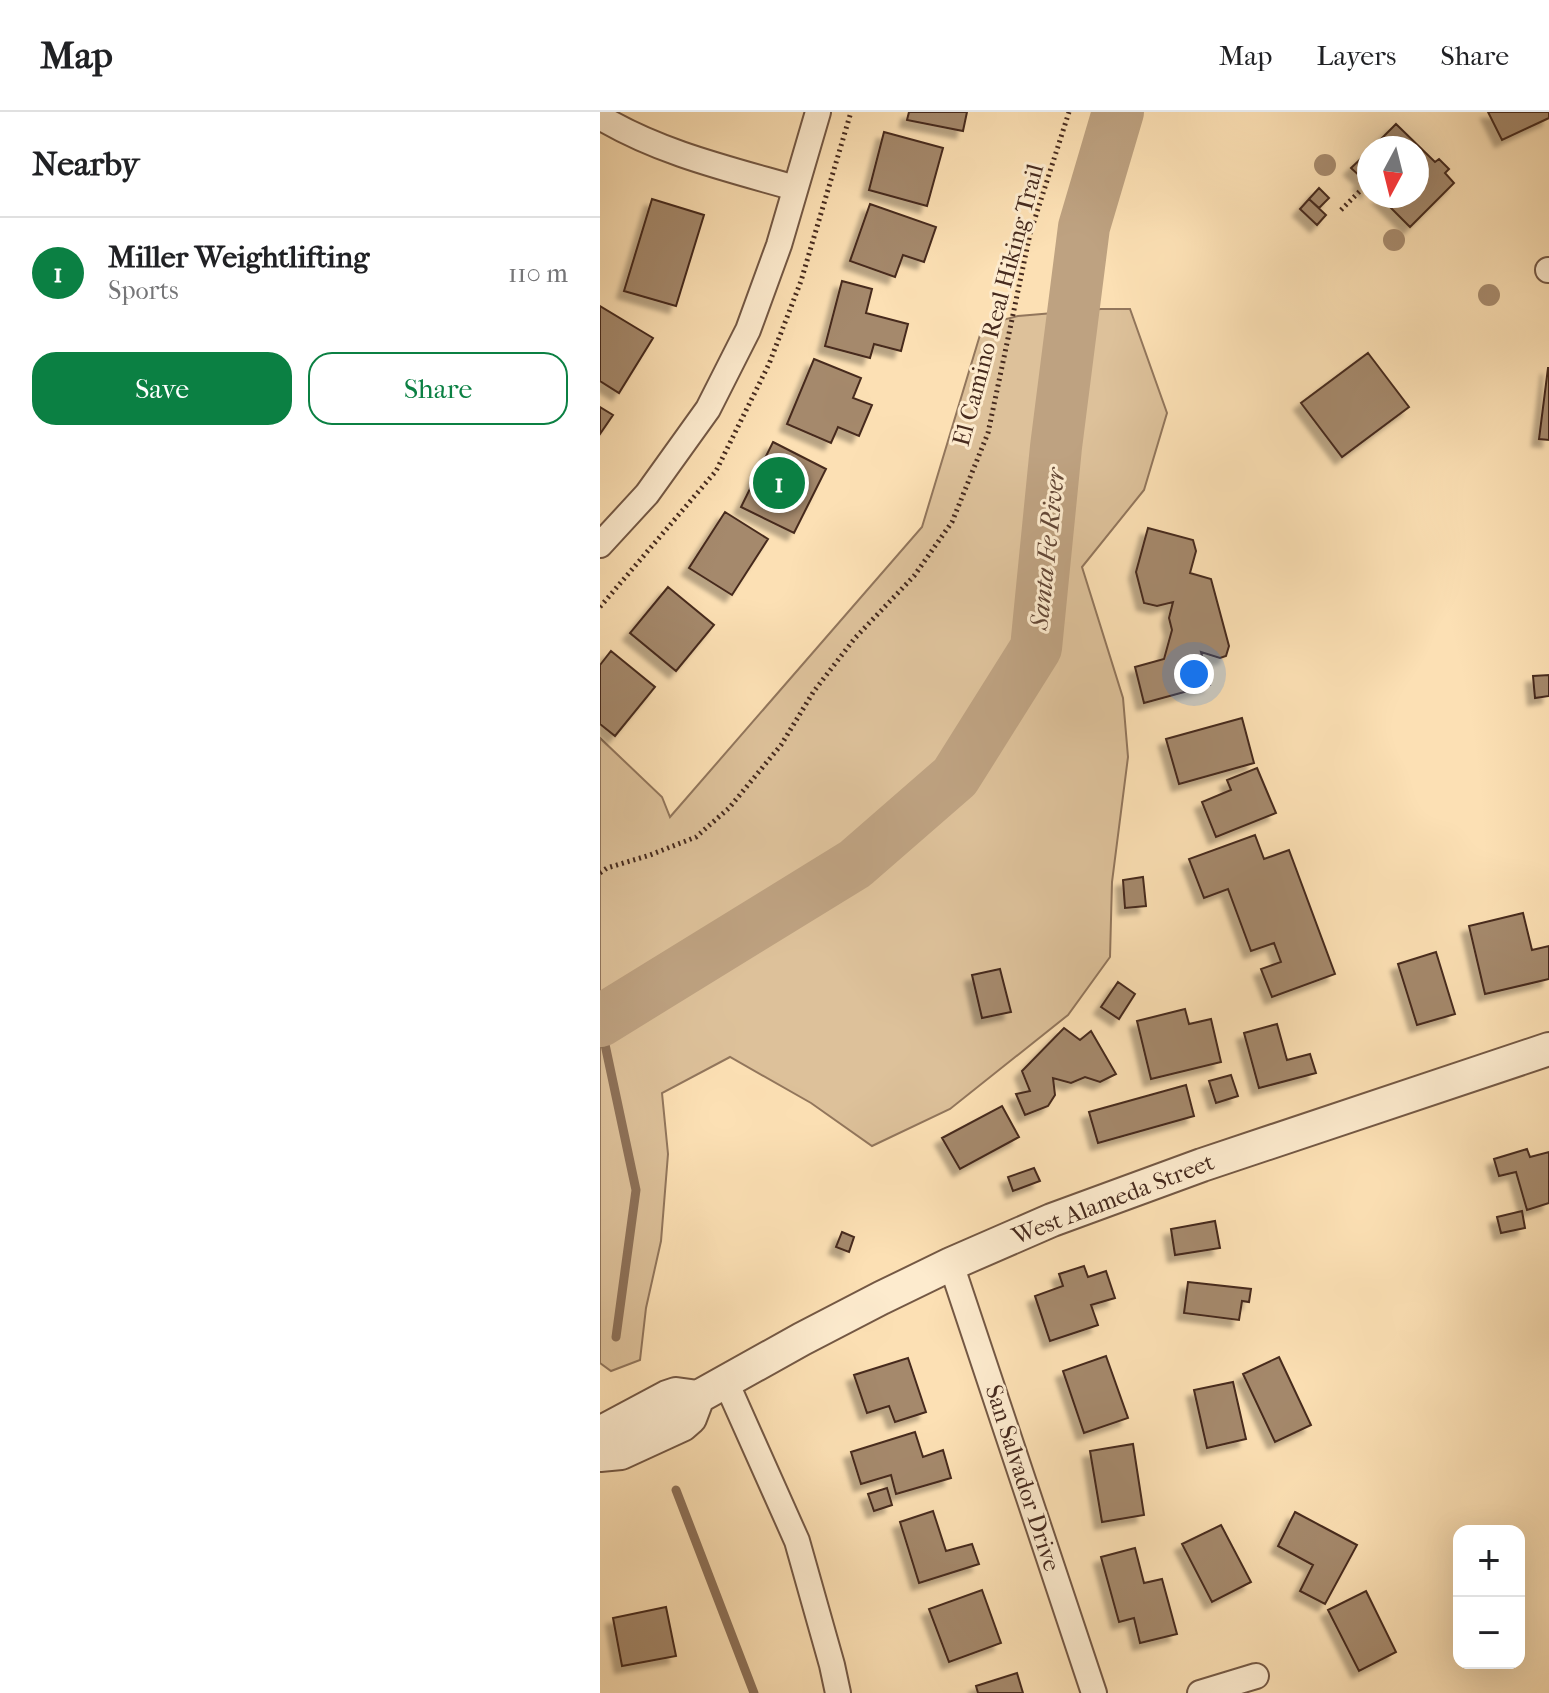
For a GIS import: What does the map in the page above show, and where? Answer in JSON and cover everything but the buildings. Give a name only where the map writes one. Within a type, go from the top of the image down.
[{"type":"street","points":[[600,545],[647,494],[708,409],[748,330],[779,245],[818,112]]},
{"type":"street","points":[[600,117],[646,142],[795,188]]},
{"type":"street","name":"West Alameda Street","points":[[600,1433],[667,1397],[676,1394],[698,1397],[802,1339],[951,1264],[1052,1220],[1152,1182],[1549,1049]]},
{"type":"street","name":"San Salvador Drive","points":[[951,1264],[1094,1693]]},
{"type":"street","points":[[726,1382],[797,1541],[838,1693]]},
{"type":"street","name":"West Alameda Street","points":[[600,1455],[621,1453],[682,1425],[690,1418],[698,1397]]},
{"type":"street","points":[[1200,1693],[1256,1676]]},
{"type":"path","name":"El Camino Real Hiking Trail","points":[[600,873],[696,837],[729,808],[781,745],[814,691],[855,638],[914,576],[952,522],[988,433],[1030,234],[1069,112]]},
{"type":"path","points":[[1341,210],[1357,194]]},
{"type":"shaded area","points":[[1130,309],[1167,413],[1144,490],[1082,567],[1123,698],[1128,757],[1112,882],[1110,957],[1068,1015],[950,1109],[872,1146],[811,1103],[730,1057],[662,1093],[668,1154],[661,1241],[646,1308],[640,1360],[611,1371],[600,1363],[600,738],[662,797],[670,817],[922,527],[983,325],[1018,316]]},
{"type":"waterway","name":"Santa Fe River","points":[[600,1021],[855,864],[955,777],[1036,648],[1056,447],[1084,227],[1118,112]]},
{"type":"waterway","points":[[600,1021],[636,1190],[616,1337]]},
{"type":"waterway","points":[[676,1490],[754,1693]]},
{"type":"place","name":"Miller Weightlifting","points":[[779,483]]}]
